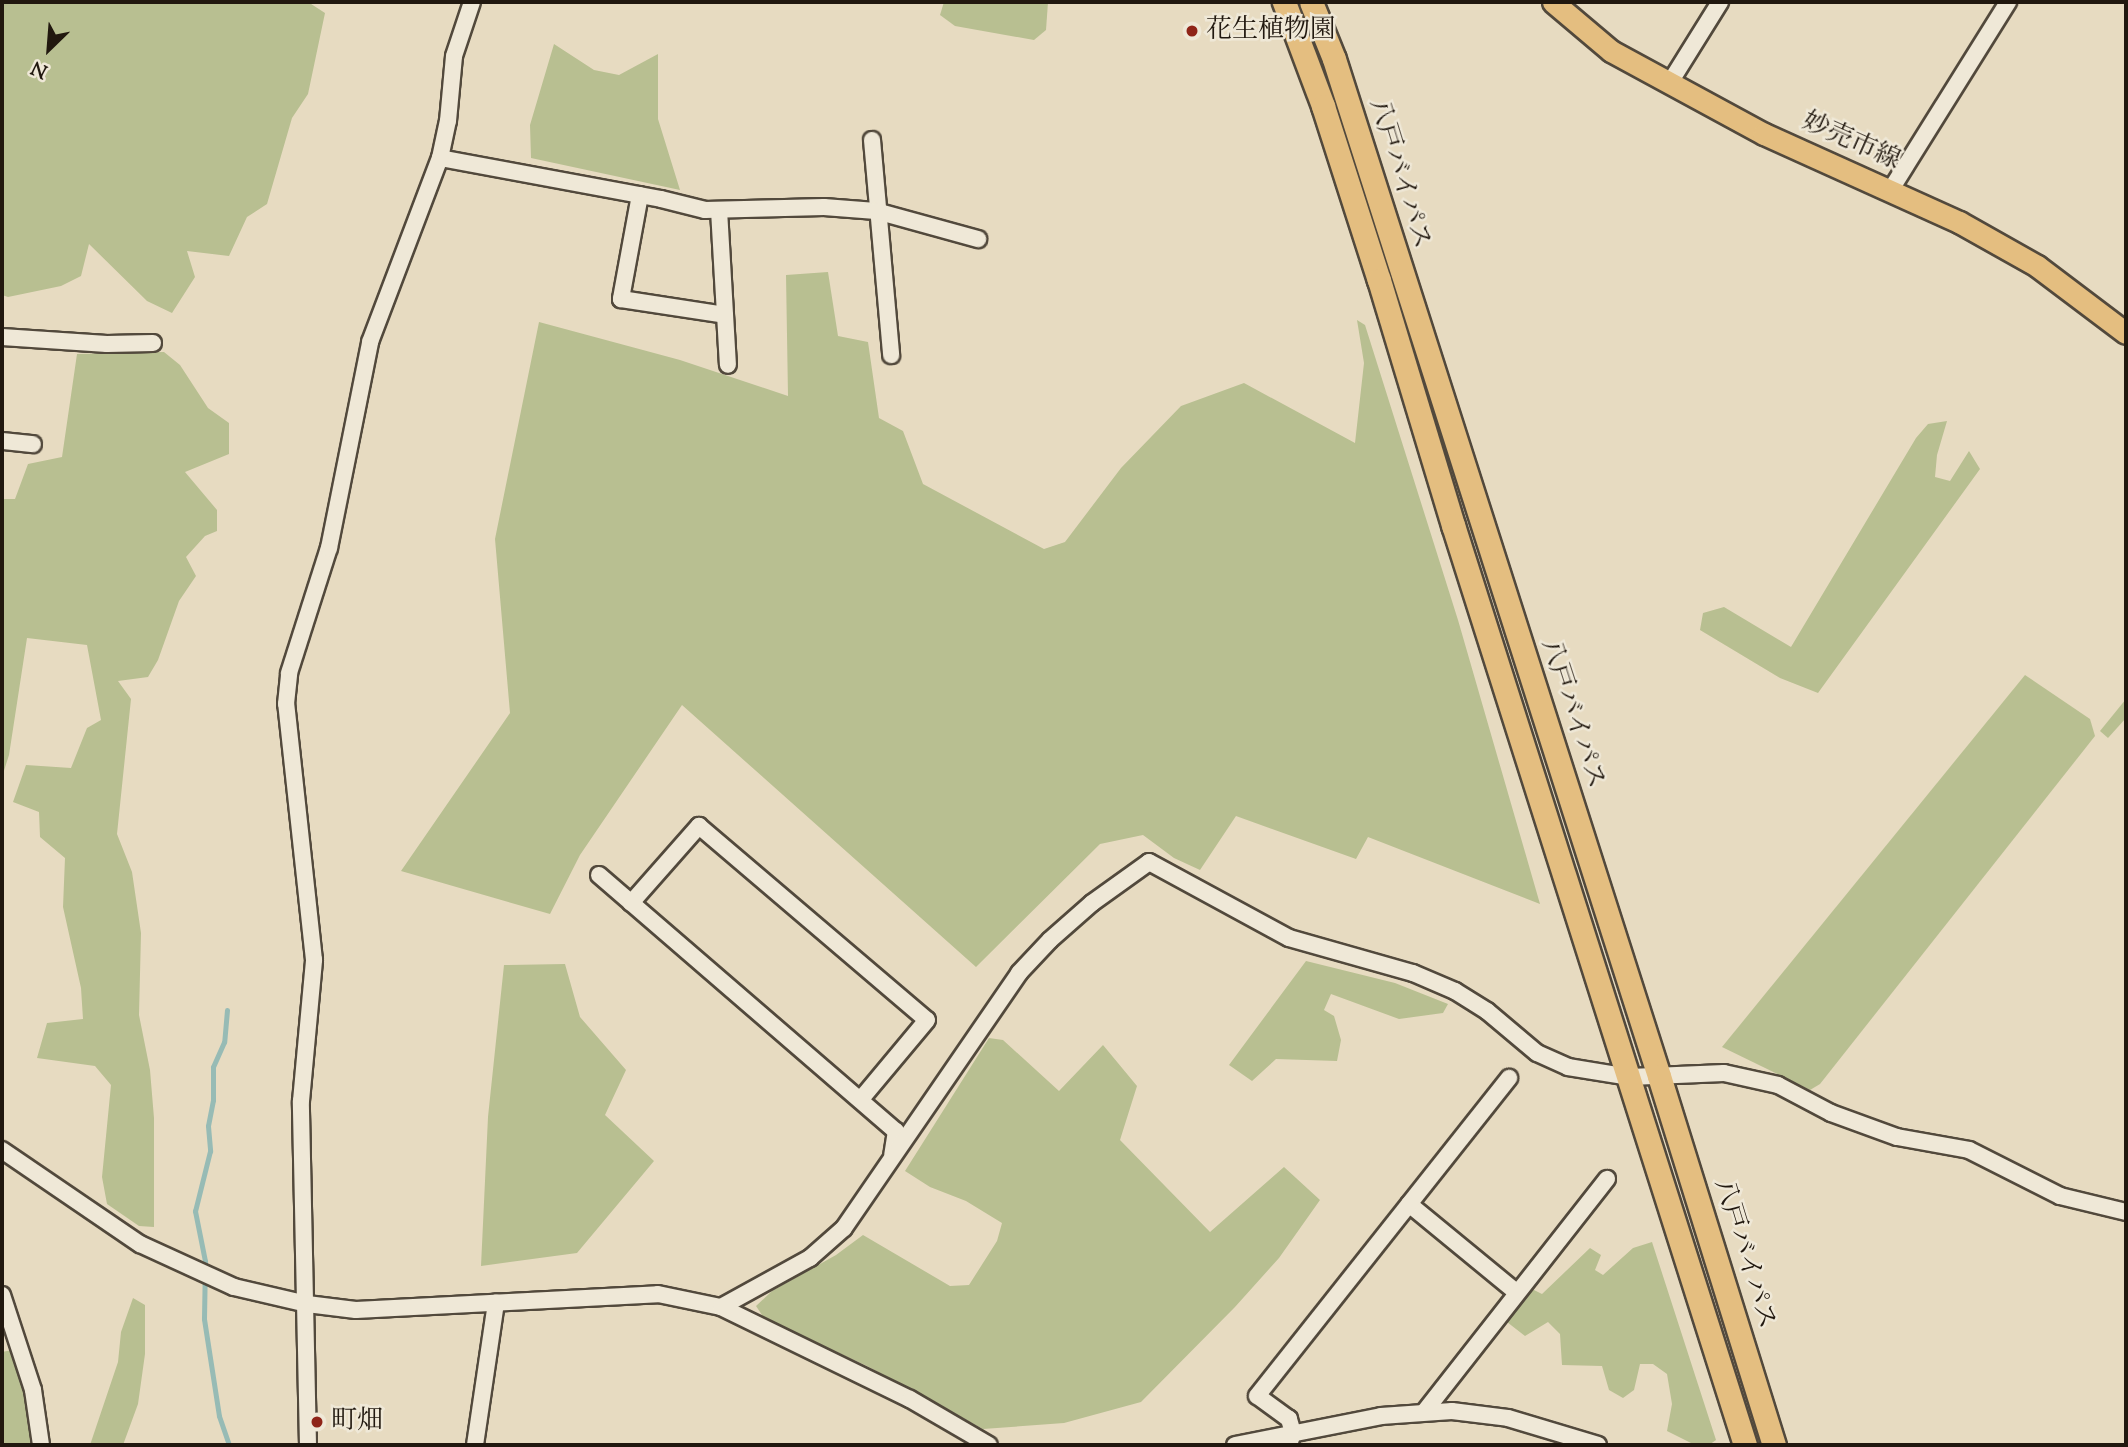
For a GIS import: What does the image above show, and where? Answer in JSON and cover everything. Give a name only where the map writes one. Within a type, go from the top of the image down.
[{"type":"highway","name":"八戸バイパス","points":[[1284,2],[1323,106],[1379,280],[1453,525],[1745,1445]]},
{"type":"highway","name":"八戸バイパス","points":[[1311,2],[1334,59],[1774,1445]]},
{"type":"main road","name":"妙売市線","points":[[1553,2],[1611,51],[1669,84],[1764,134],[1959,222],[2037,266],[2126,333]]},
{"type":"street","points":[[308,1445],[301,1101],[314,960],[286,704],[289,673],[329,548],[370,342],[440,158],[449,121],[454,56],[472,2]]},
{"type":"street","points":[[1669,84],[1720,2]]},
{"type":"street","points":[[1890,191],[2008,2]]},
{"type":"street","points":[[872,140],[876,211],[891,355]]},
{"type":"street","points":[[440,158],[640,195],[705,210],[824,207],[876,211],[978,239]]},
{"type":"street","points":[[640,195],[621,299],[725,315]]},
{"type":"street","points":[[719,209],[728,365]]},
{"type":"street","points":[[2,337],[107,344],[153,343]]},
{"type":"street","points":[[2,441],[33,444]]},
{"type":"street","points":[[631,903],[699,827],[927,1020],[860,1100]]},
{"type":"street","points":[[721,1307],[810,1258],[844,1228],[1019,973],[1050,940],[1092,903],[1149,862],[1289,938],[1338,955],[1413,973],[1455,991],[1488,1011],[1537,1053],[1568,1067],[1630,1077],[1724,1073],[1778,1085],[1831,1113],[1897,1137],[1969,1150],[2060,1196],[2126,1212]]},
{"type":"street","points":[[598,875],[896,1131],[891,1160]]},
{"type":"street","points":[[1291,1439],[1289,1419],[1257,1396],[1508,1078]]},
{"type":"street","points":[[2,1150],[140,1244],[234,1286],[307,1304],[356,1310],[659,1294],[721,1307],[910,1399],[989,1445]]},
{"type":"street","points":[[1425,1411],[1607,1179]]},
{"type":"street","points":[[1409,1204],[1516,1292]]},
{"type":"street","points":[[2,1295],[33,1390],[41,1445]]},
{"type":"street","points":[[475,1445],[496,1303]]},
{"type":"street","points":[[1235,1445],[1291,1439],[1381,1416],[1425,1411],[1508,1418],[1598,1445]]},
{"type":"green space","points":[[2,2],[308,2],[325,13],[308,94],[292,118],[267,204],[247,217],[229,256],[187,251],[195,277],[172,313],[147,301],[89,244],[81,276],[61,286],[8,297],[2,295]]},
{"type":"green space","points":[[944,2],[1048,2],[1046,30],[1034,40],[955,26],[940,15]]},
{"type":"green space","points":[[554,44],[594,70],[619,75],[658,54],[658,119],[680,190],[531,158],[530,125]]},
{"type":"green space","points":[[828,272],[838,336],[868,342],[879,418],[903,431],[923,484],[1044,549],[1065,542],[1121,468],[1181,406],[1244,383],[1355,443],[1364,363],[1357,320],[1365,325],[1458,620],[1540,904],[1368,837],[1356,859],[1236,816],[1200,870],[1174,858],[1143,835],[1100,844],[976,967],[682,705],[580,855],[550,914],[401,871],[510,713],[495,539],[539,322],[680,360],[788,396],[786,275]]},
{"type":"green space","points":[[164,352],[180,365],[208,408],[229,423],[229,454],[185,472],[217,510],[217,531],[205,536],[186,557],[196,576],[179,601],[158,660],[148,677],[118,681],[131,699],[117,834],[132,872],[141,933],[139,1015],[150,1070],[154,1118],[154,1227],[139,1226],[107,1204],[102,1177],[111,1085],[95,1066],[37,1058],[47,1023],[83,1019],[81,988],[63,907],[65,858],[40,837],[39,812],[13,802],[26,765],[71,768],[87,728],[101,720],[87,645],[27,638],[9,755],[2,777],[2,499],[15,499],[28,464],[62,457],[77,354]]},
{"type":"green space","points":[[1947,421],[1937,455],[1935,477],[1950,481],[1969,451],[1980,469],[1818,693],[1780,678],[1700,630],[1703,613],[1724,607],[1791,647],[1916,438],[1928,424]]},
{"type":"green space","points":[[2025,675],[2090,719],[2095,736],[1820,1084],[1810,1090],[1722,1047]]},
{"type":"green space","points":[[2126,699],[2126,718],[2108,738],[2100,731]]},
{"type":"green space","points":[[1306,961],[1395,983],[1448,1004],[1443,1013],[1399,1019],[1331,994],[1324,1010],[1334,1016],[1341,1040],[1337,1061],[1276,1059],[1252,1081],[1229,1065]]},
{"type":"green space","points":[[565,964],[580,1017],[626,1070],[605,1115],[654,1161],[577,1253],[481,1266],[488,1117],[504,965]]},
{"type":"green space","points":[[989,1038],[1003,1040],[1059,1091],[1103,1045],[1137,1086],[1120,1140],[1210,1232],[1284,1167],[1320,1200],[1279,1258],[1235,1307],[1141,1402],[1064,1423],[983,1429],[867,1366],[764,1318],[756,1306],[772,1291],[836,1255],[863,1235],[950,1286],[969,1285],[997,1241],[1002,1223],[966,1201],[930,1187],[905,1171]]},
{"type":"green space","points":[[1652,1242],[1716,1440],[1709,1445],[1695,1445],[1667,1431],[1672,1404],[1667,1374],[1653,1364],[1640,1364],[1634,1390],[1623,1398],[1609,1390],[1602,1366],[1562,1365],[1560,1334],[1548,1322],[1525,1336],[1507,1322],[1532,1289],[1542,1294],[1590,1248],[1601,1255],[1595,1270],[1603,1275],[1633,1248]]},
{"type":"green space","points":[[133,1298],[145,1305],[145,1354],[138,1404],[123,1445],[90,1445],[118,1362],[121,1332]]},
{"type":"green space","points":[[17,1349],[35,1445],[2,1445],[2,1352]]},
{"type":"waterway","points":[[227,1010],[224,1042],[213,1067],[213,1100],[208,1126],[210,1151],[195,1211],[205,1261],[204,1319],[219,1416],[229,1445]]},
{"type":"place","name":"花生植物園","points":[[1192,31]]},
{"type":"place","name":"町畑","points":[[317,1422]]}]
